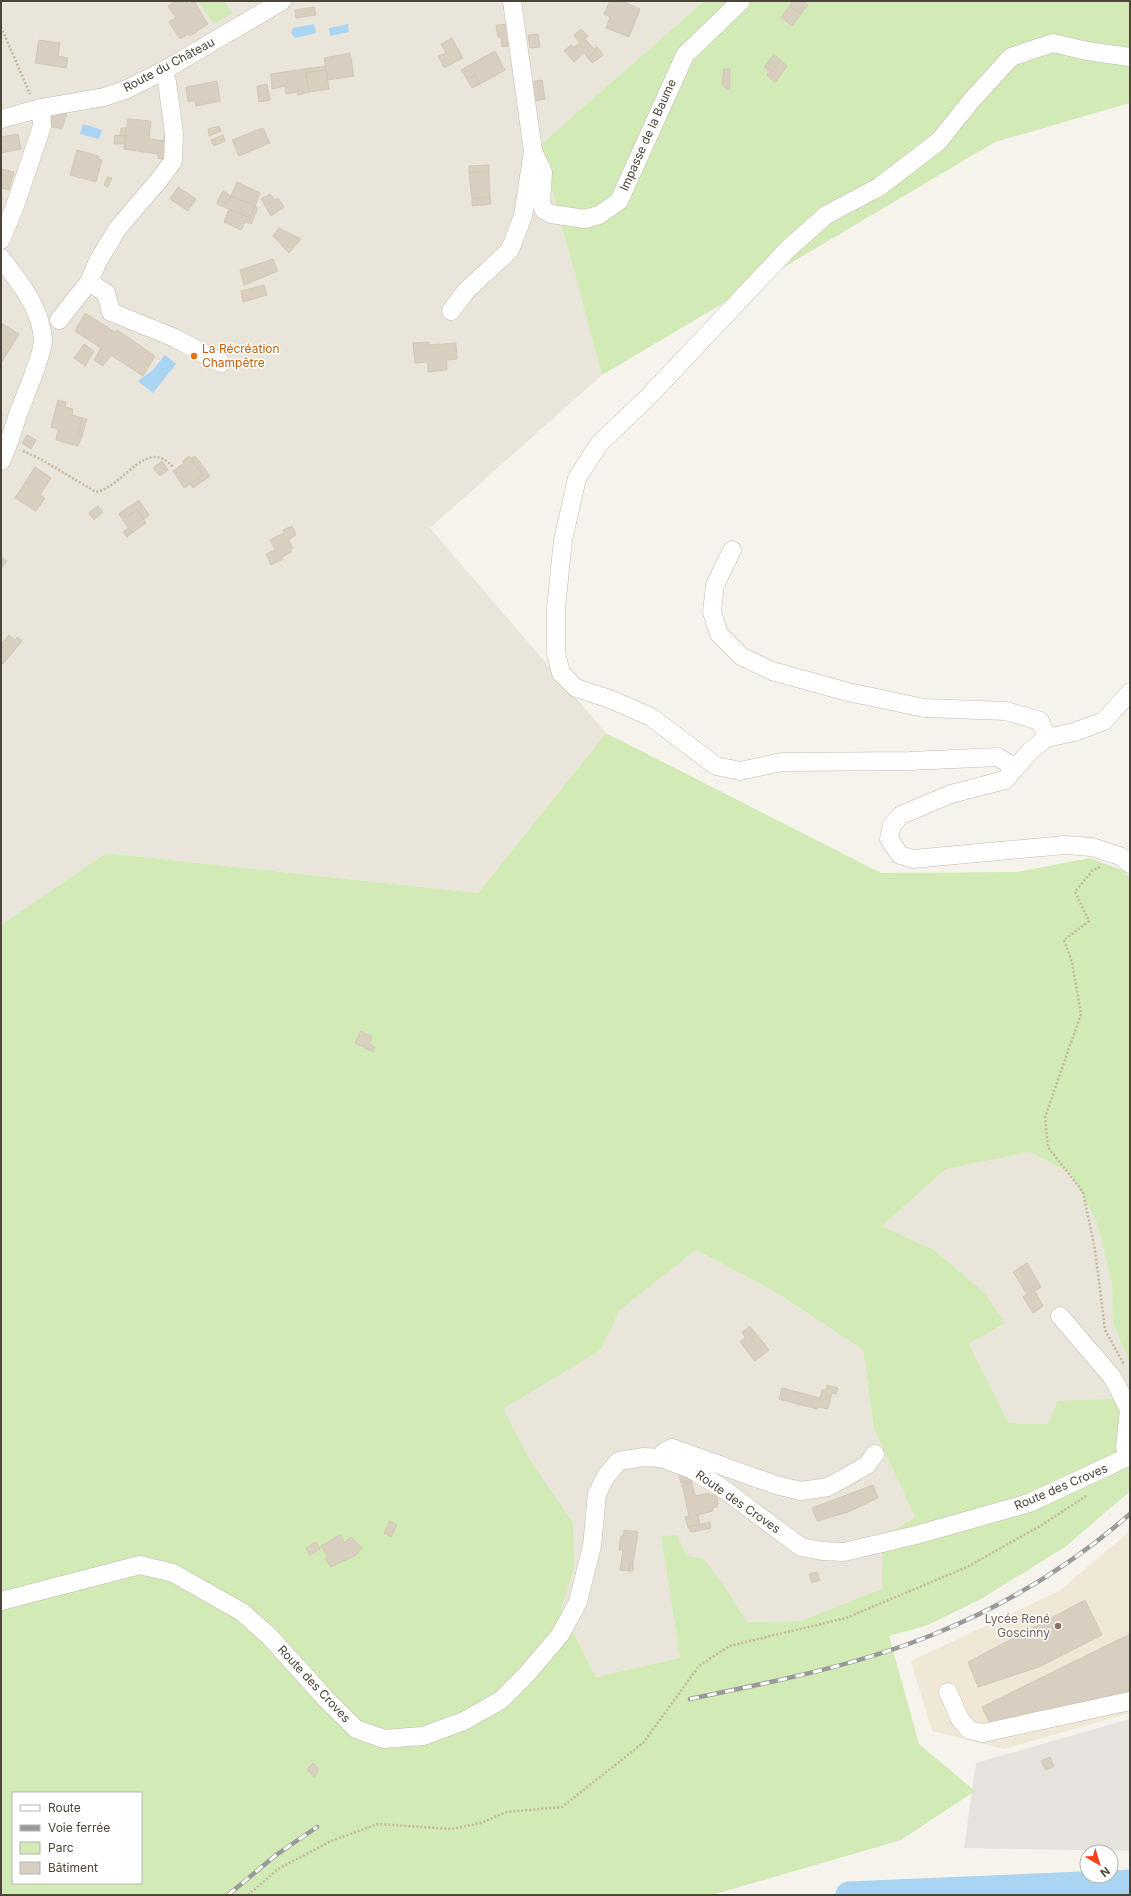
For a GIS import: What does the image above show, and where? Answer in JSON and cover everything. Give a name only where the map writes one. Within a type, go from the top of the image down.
[{"type":"street","name":"Route du Château","points":[[1,119],[37,109],[104,96],[125,90],[163,71],[282,1]]},
{"type":"street","points":[[451,311],[466,291],[510,250],[524,216],[534,151],[512,1]]},
{"type":"street","name":"Impasse de la Baume","points":[[534,151],[543,172],[541,203],[544,210],[551,214],[585,220],[604,211],[619,200],[685,55],[741,1]]},
{"type":"street","points":[[1015,768],[998,757],[910,761],[782,762],[740,771],[716,766],[651,717],[610,699],[576,688],[561,673],[556,653],[556,616],[563,540],[577,478],[599,444],[648,397],[788,249],[826,215],[879,187],[938,141],[971,101],[1011,57],[1053,43],[1087,51],[1130,57]]},
{"type":"street","points":[[59,320],[89,282],[98,261],[118,228],[159,180],[173,161],[174,132],[167,82],[163,71]]},
{"type":"street","points":[[1,240],[15,206],[42,126],[37,109]]},
{"type":"street","points":[[1,258],[17,278],[36,312],[43,340],[30,384],[11,432],[5,453]]},
{"type":"street","points":[[89,282],[106,293],[110,312],[174,338],[221,363]]},
{"type":"street","points":[[732,550],[715,585],[712,612],[719,634],[741,656],[772,671],[848,692],[924,708],[1006,711],[1040,721],[1047,738]]},
{"type":"street","points":[[1126,861],[1092,847],[1065,845],[913,859],[900,855],[893,847],[889,839],[892,825],[901,815],[951,794],[1005,780],[1031,750],[1047,738],[1074,732],[1104,721],[1130,692]]},
{"type":"street","points":[[1060,1316],[1113,1378],[1129,1410],[1125,1458]]},
{"type":"street","points":[[661,1458],[664,1452],[672,1448],[776,1485],[801,1491],[828,1487],[867,1465],[875,1454]]},
{"type":"street","name":"Route des Croves","points":[[1,1601],[140,1565],[173,1573],[242,1612],[269,1636],[326,1699],[356,1729],[384,1739],[422,1736],[464,1721],[501,1700],[526,1676],[560,1635],[578,1602],[592,1546],[597,1494],[606,1476],[619,1461],[644,1457],[661,1458],[691,1469],[722,1488],[801,1547],[822,1551],[844,1552],[916,1536],[1029,1503],[1125,1458]]},
{"type":"street","points":[[948,1692],[960,1719],[969,1730],[983,1733],[1130,1701]]},
{"type":"path","points":[[1,27],[37,109]]},
{"type":"path","points":[[5,453],[42,460],[96,492],[105,490],[145,459],[156,456],[166,459],[173,467]]},
{"type":"path","points":[[1126,861],[1092,871],[1075,892],[1089,921],[1064,940],[1072,962],[1080,1014],[1045,1117],[1048,1147],[1083,1192],[1095,1250],[1105,1330],[1126,1368]]},
{"type":"path","points":[[248,1895],[278,1869],[331,1841],[378,1824],[451,1829],[481,1822],[506,1812],[562,1807],[642,1743],[698,1666],[729,1646],[846,1618],[967,1567],[1042,1525],[1091,1492]]},
{"type":"shaded area","points":[[1,1],[704,1],[540,145],[602,375],[430,528],[606,733],[478,893],[106,853],[1,925]]},
{"type":"shaded area","points":[[1030,1152],[1070,1173],[1097,1222],[1112,1284],[1113,1323],[1130,1364],[1130,1398],[1048,1424],[1009,1423],[969,1344],[1005,1323],[985,1293],[934,1250],[882,1226],[946,1169]]},
{"type":"shaded area","points":[[696,1250],[777,1293],[863,1350],[874,1429],[915,1517],[883,1537],[883,1589],[800,1621],[747,1622],[725,1587],[661,1536],[680,1658],[596,1677],[561,1609],[574,1569],[530,1460],[502,1409],[601,1350],[619,1311]]},
{"type":"shaded area","name":"Lycée René Goscinny","points":[[1130,1531],[1130,1713],[1004,1749],[932,1731],[911,1661],[1059,1591]]},
{"type":"shaded area","points":[[1130,1719],[1130,1851],[1119,1851],[1119,1844],[1079,1844],[1079,1850],[964,1848],[976,1763]]},
{"type":"green space","points":[[198,1],[224,1],[232,13],[214,24]]},
{"type":"green space","points":[[704,1],[1130,1],[1130,103],[995,142],[602,375],[540,145]]},
{"type":"green space","points":[[606,733],[881,873],[1017,872],[1090,858],[1124,871],[1130,877],[1130,1364],[1113,1323],[1112,1284],[1097,1222],[1070,1173],[1030,1152],[946,1169],[882,1226],[934,1250],[985,1293],[1005,1323],[969,1344],[1009,1423],[1048,1424],[1058,1401],[1130,1398],[1130,1491],[1065,1547],[981,1599],[928,1625],[889,1636],[919,1744],[975,1791],[901,1840],[712,1895],[1,1895],[1,925],[106,853],[478,893]],"holes":[[[696,1250],[777,1293],[863,1350],[874,1429],[915,1517],[883,1537],[882,1589],[800,1621],[747,1622],[725,1587],[704,1559],[687,1556],[677,1535],[661,1536],[680,1658],[596,1677],[561,1609],[574,1569],[573,1523],[530,1460],[503,1409],[601,1350],[619,1311]]]},
{"type":"water","points":[[314,24],[316,33],[295,38],[291,33],[293,28]]},
{"type":"water","points":[[348,24],[349,32],[330,36],[329,28]]},
{"type":"water","points":[[83,124],[102,130],[99,139],[80,134]]},
{"type":"water","points":[[165,355],[176,364],[153,393],[138,381],[153,370]]},
{"type":"building","points":[[175,1],[187,1],[189,4],[194,1],[208,24],[190,36],[188,34],[180,39],[169,22],[176,18],[168,6]]},
{"type":"building","points":[[610,1],[622,1],[640,9],[629,37],[606,28],[610,17],[604,14]]},
{"type":"building","points":[[793,1],[803,1],[808,5],[801,14],[790,6]]},
{"type":"building","points":[[790,6],[801,14],[792,26],[781,17]]},
{"type":"building","points":[[314,7],[316,15],[296,18],[295,10]]},
{"type":"building","points":[[514,24],[514,45],[502,47],[501,37],[498,37],[496,25]]},
{"type":"building","points":[[581,29],[588,36],[585,39],[594,49],[597,47],[598,48],[588,58],[584,53],[574,62],[564,51],[571,45],[574,47],[580,43],[574,35]]},
{"type":"building","points":[[538,34],[540,47],[530,48],[528,35]]},
{"type":"building","points":[[452,38],[463,58],[444,68],[438,56],[446,53],[441,44]]},
{"type":"building","points":[[39,40],[60,43],[58,56],[68,58],[66,68],[35,63]]},
{"type":"building","points":[[598,48],[603,55],[592,63],[588,58]]},
{"type":"building","points":[[495,51],[505,70],[480,84],[475,75],[467,79],[461,70]]},
{"type":"building","points":[[350,53],[354,76],[328,80],[324,58]]},
{"type":"building","points":[[774,54],[780,60],[772,71],[765,66]]},
{"type":"building","points":[[780,60],[787,66],[777,80],[770,74]]},
{"type":"building","points":[[325,66],[326,70],[306,73],[305,69]]},
{"type":"building","points":[[765,66],[772,71],[770,74],[777,80],[775,83],[767,75],[769,72],[764,67]]},
{"type":"building","points":[[305,69],[309,92],[298,95],[297,92],[286,94],[285,86],[272,89],[271,74]]},
{"type":"building","points":[[724,69],[730,69],[730,89],[726,89],[722,84]]},
{"type":"building","points":[[326,70],[329,89],[309,92],[306,73]]},
{"type":"building","points":[[475,75],[480,84],[472,88],[467,79]]},
{"type":"building","points":[[542,80],[545,99],[534,101],[531,82]]},
{"type":"building","points":[[217,81],[220,101],[196,106],[195,100],[188,102],[186,87]]},
{"type":"building","points":[[267,84],[270,100],[259,102],[257,86]]},
{"type":"building","points":[[61,109],[67,113],[62,129],[49,126],[53,110]]},
{"type":"building","points":[[128,119],[151,121],[149,139],[164,141],[164,136],[172,137],[166,159],[158,158],[158,154],[124,149]]},
{"type":"building","points":[[219,126],[221,131],[209,136],[208,129]]},
{"type":"building","points":[[121,128],[126,128],[125,136],[120,136]]},
{"type":"building","points":[[263,128],[270,143],[239,156],[232,140]]},
{"type":"building","points":[[18,134],[21,149],[1,153],[1,137]]},
{"type":"building","points":[[115,135],[125,136],[124,144],[114,144]]},
{"type":"building","points":[[223,135],[225,141],[214,146],[211,140]]},
{"type":"building","points":[[77,150],[99,156],[98,159],[102,160],[96,182],[70,175]]},
{"type":"building","points":[[489,165],[489,172],[469,173],[469,166]]},
{"type":"building","points":[[1,169],[14,172],[9,190],[1,188]]},
{"type":"building","points":[[489,172],[490,197],[472,199],[469,173]]},
{"type":"building","points":[[107,177],[112,178],[108,187],[104,185]]},
{"type":"building","points":[[237,182],[260,193],[255,206],[231,196]]},
{"type":"building","points":[[178,187],[196,199],[188,211],[170,199]]},
{"type":"building","points":[[223,191],[231,196],[227,204],[218,200]]},
{"type":"building","points":[[270,194],[275,200],[278,198],[284,207],[271,216],[261,199]]},
{"type":"building","points":[[231,196],[255,206],[250,218],[217,204],[218,200],[227,204]]},
{"type":"building","points":[[490,197],[491,204],[472,206],[472,199]]},
{"type":"building","points":[[255,206],[258,208],[251,224],[245,222],[241,230],[224,222],[229,209],[250,218]]},
{"type":"building","points":[[279,228],[301,239],[289,253],[273,236]]},
{"type":"building","points":[[273,259],[278,271],[244,285],[240,270]]},
{"type":"building","points":[[264,285],[267,295],[243,302],[241,291]]},
{"type":"building","points":[[85,313],[115,332],[117,330],[155,356],[143,376],[111,355],[103,366],[94,360],[101,348],[75,331]]},
{"type":"building","points":[[1,323],[19,334],[8,352],[1,347]]},
{"type":"building","points":[[429,342],[429,345],[456,343],[457,359],[447,360],[447,370],[428,372],[428,362],[415,363],[413,343]]},
{"type":"building","points":[[84,344],[94,351],[85,366],[74,358]]},
{"type":"building","points":[[1,347],[8,352],[1,363]]},
{"type":"building","points":[[58,400],[66,402],[65,407],[73,409],[72,415],[82,418],[78,435],[82,436],[78,446],[56,440],[58,429],[51,427]]},
{"type":"building","points":[[82,418],[87,419],[82,436],[78,435]]},
{"type":"building","points":[[27,435],[36,440],[31,449],[22,443]]},
{"type":"building","points":[[189,456],[203,475],[184,488],[173,471],[184,463],[183,461]]},
{"type":"building","points":[[195,456],[210,476],[193,488],[190,484],[203,475],[191,458]]},
{"type":"building","points":[[162,461],[168,470],[160,476],[153,468]]},
{"type":"building","points":[[35,467],[51,478],[40,495],[45,498],[36,511],[15,498]]},
{"type":"building","points":[[139,500],[149,515],[144,519],[137,510],[126,518],[121,512]]},
{"type":"building","points":[[98,506],[103,512],[94,520],[89,513]]},
{"type":"building","points":[[137,510],[146,523],[132,533],[119,514],[121,512],[126,518]]},
{"type":"building","points":[[292,526],[296,535],[288,540],[293,548],[290,550],[291,552],[282,557],[283,559],[271,565],[266,554],[275,550],[270,540],[284,533],[283,530]]},
{"type":"building","points":[[128,528],[132,533],[127,537],[123,532]]},
{"type":"building","points":[[1,557],[7,561],[1,569]]},
{"type":"building","points":[[9,635],[15,640],[17,637],[22,641],[3,664],[1,662],[1,644]]},
{"type":"building","points":[[361,1031],[372,1037],[369,1044],[375,1047],[373,1052],[355,1043]]},
{"type":"building","points":[[1027,1263],[1041,1287],[1035,1291],[1043,1306],[1033,1313],[1023,1297],[1027,1294],[1013,1272]]},
{"type":"building","points":[[750,1326],[769,1350],[755,1361],[740,1342],[745,1337],[742,1332]]},
{"type":"building","points":[[827,1385],[838,1388],[836,1394],[832,1393],[828,1409],[818,1407],[817,1409],[779,1399],[782,1388],[820,1398],[822,1390],[826,1390]]},
{"type":"building","points":[[690,1472],[692,1481],[681,1483],[679,1474]]},
{"type":"building","points":[[692,1482],[695,1496],[709,1493],[709,1495],[717,1497],[718,1502],[717,1507],[713,1508],[713,1511],[698,1515],[700,1525],[688,1527],[685,1517],[689,1516],[682,1484]]},
{"type":"building","points":[[873,1485],[878,1498],[848,1512],[817,1521],[812,1508]]},
{"type":"building","points":[[390,1521],[397,1525],[391,1537],[384,1533]]},
{"type":"building","points":[[710,1522],[711,1528],[691,1532],[688,1527]]},
{"type":"building","points":[[624,1530],[638,1532],[633,1564],[630,1563],[629,1571],[620,1570],[623,1550],[619,1550],[621,1536],[623,1536]]},
{"type":"building","points":[[341,1534],[344,1543],[351,1537],[362,1548],[356,1555],[331,1567],[325,1559],[328,1557],[321,1546]]},
{"type":"building","points":[[316,1542],[320,1549],[310,1555],[306,1548]]},
{"type":"building","points":[[630,1563],[633,1564],[633,1571],[629,1571]]},
{"type":"building","points":[[817,1572],[820,1580],[812,1583],[809,1574]]},
{"type":"building","points":[[1085,1600],[1102,1635],[1039,1667],[978,1687],[968,1662]]},
{"type":"building","points":[[1130,1634],[1130,1696],[991,1726],[982,1707]]},
{"type":"building","points":[[1050,1757],[1054,1766],[1046,1770],[1041,1761]]},
{"type":"building","points":[[313,1763],[319,1769],[314,1777],[307,1769]]},
{"type":"waterway","points":[[849,1895],[1130,1883]]},
{"type":"railway","points":[[690,1699],[813,1672],[873,1656],[959,1624],[1011,1597],[1061,1567],[1108,1533],[1130,1514]]},
{"type":"railway","points":[[228,1895],[276,1855],[317,1827]]},
{"type":"place","name":"La Récréation Champêtre","points":[[194,356]]},
{"type":"place","name":"Lycée René Goscinny","points":[[1058,1626]]}]
